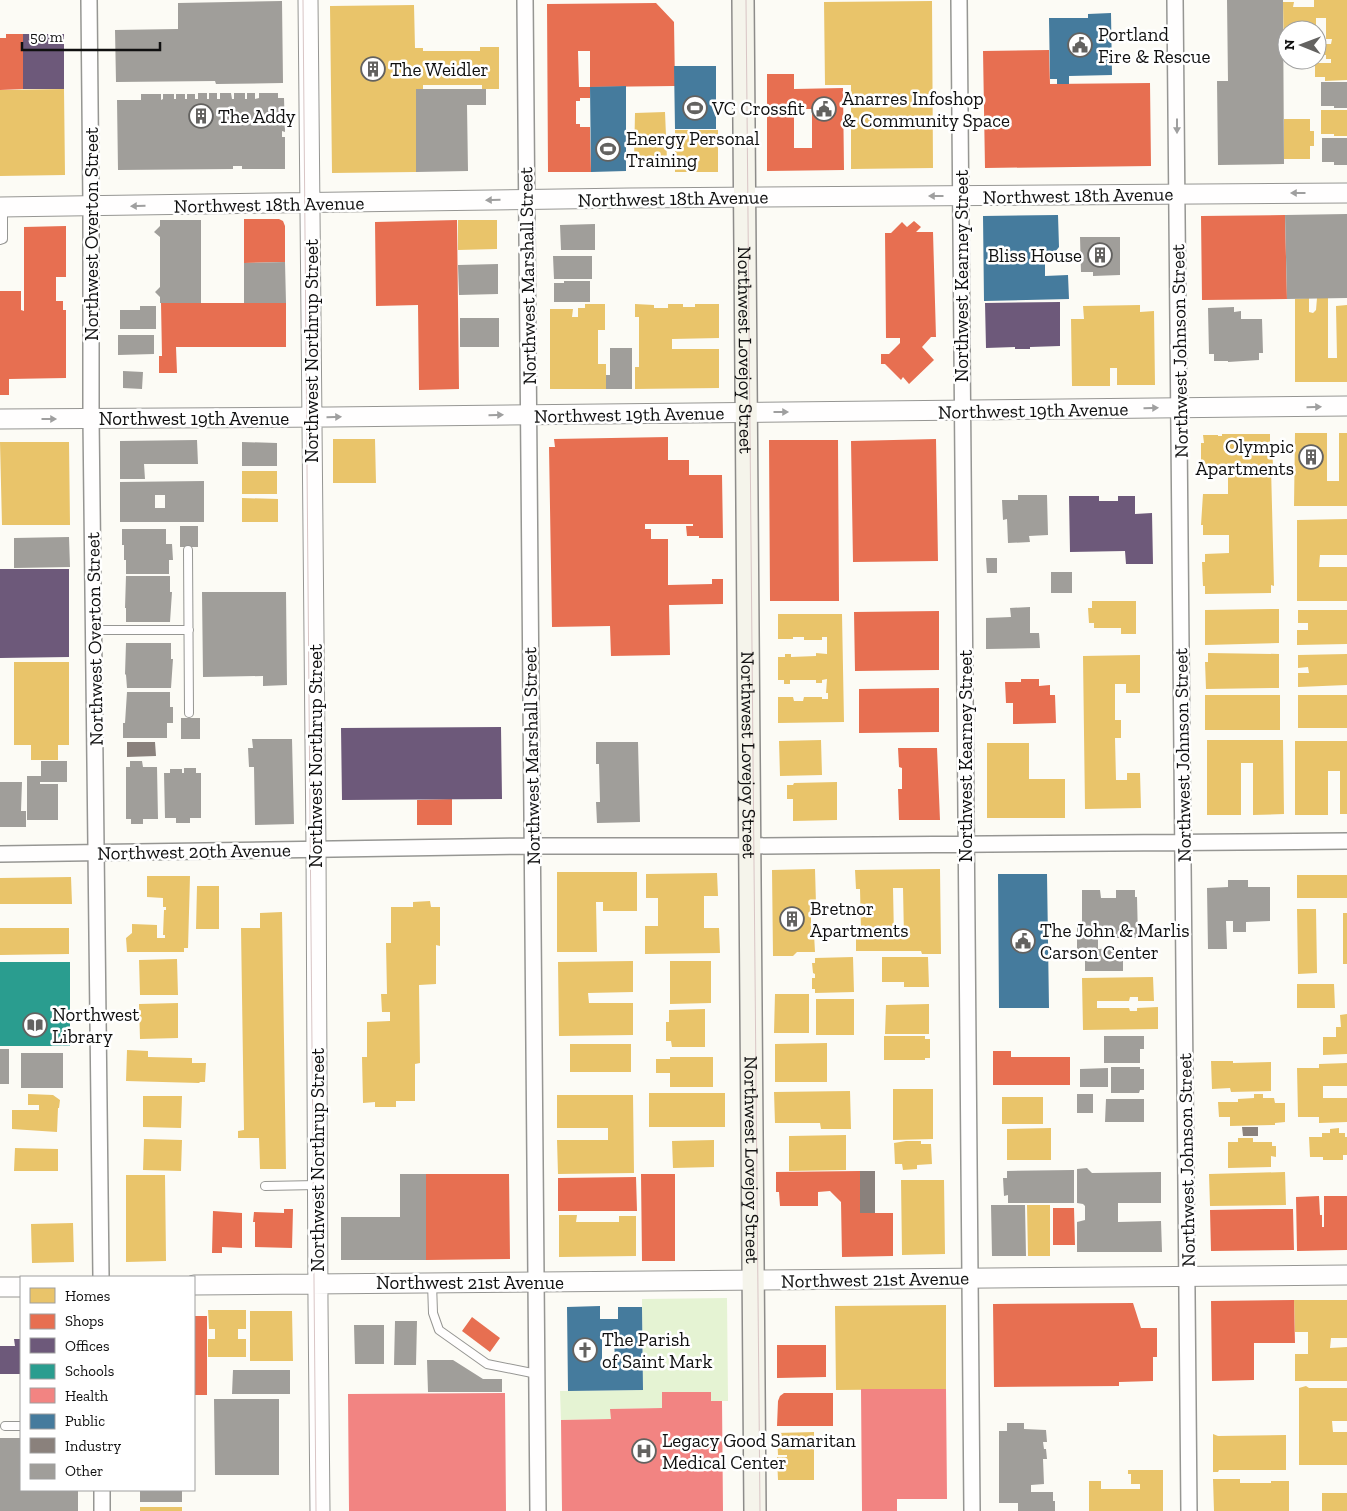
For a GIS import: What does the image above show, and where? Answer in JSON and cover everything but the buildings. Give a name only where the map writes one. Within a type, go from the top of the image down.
[{"type":"main road","name":"Northwest Lovejoy Street","points":[[743,0],[755,1511]]},
{"type":"street","name":"Northwest Overton Street","points":[[88,0],[100,1276]]},
{"type":"street","name":"Northwest Northrup Street","points":[[308,0],[320,1511]]},
{"type":"street","name":"Northwest Marshall Street","points":[[525,0],[538,1511]]},
{"type":"street","name":"Northwest Kearney Street","points":[[959,0],[972,1511]]},
{"type":"street","name":"Northwest Johnson Street","points":[[1175,0],[1188,1511]]},
{"type":"street","name":"Northwest 18th Avenue","points":[[1,207],[745,197],[1347,193]]},
{"type":"street","name":"Northwest 19th Avenue","points":[[0,419],[312,418],[1347,406]]},
{"type":"street","name":"Northwest 20th Avenue","points":[[0,854],[532,846],[1347,842]]},
{"type":"street","name":"Northwest 21st Avenue","points":[[195,1285],[1347,1275]]},
{"type":"street","points":[[0,1287],[20,1287]]},
{"type":"street","points":[[102,1491],[102,1511]]},
{"type":"lane","points":[[0,240],[3,240],[1,207]]},
{"type":"lane","points":[[188,550],[189,713]]},
{"type":"lane","points":[[94,630],[188,630]]},
{"type":"lane","points":[[265,1186],[317,1185]]},
{"type":"lane","points":[[432,1283],[434,1313],[439,1330],[487,1364],[537,1374]]},
{"type":"lane","points":[[5,1426],[20,1426]]},
{"type":"green space","points":[[727,1298],[728,1401],[711,1401],[711,1392],[662,1392],[662,1408],[611,1409],[611,1419],[561,1420],[560,1391],[643,1390],[642,1299]]},
{"type":"tram line","points":[[303,0],[316,1511]]},
{"type":"tram line","points":[[746,0],[760,1511]]},
{"type":"place","name":"Portland Fire & Rescue","points":[[1080,45]]},
{"type":"place","name":"The Weidler","points":[[373,69]]},
{"type":"place","name":"VC Crossfit","points":[[695,108]]},
{"type":"place","name":"Anarres Infoshop & Community Space","points":[[824,109]]},
{"type":"place","name":"The Addy","points":[[201,116]]},
{"type":"place","name":"Energy Personal Training","points":[[608,149]]},
{"type":"place","name":"Bliss House","points":[[1100,255]]},
{"type":"place","name":"Olympic Apartments","points":[[1311,457]]},
{"type":"place","name":"Bretnor Apartments","points":[[792,919]]},
{"type":"place","name":"The John & Marlis Carson Center","points":[[1023,941]]},
{"type":"place","name":"Northwest Library","points":[[35,1025]]},
{"type":"place","name":"The Parish of Saint Mark","points":[[585,1350]]},
{"type":"place","name":"Legacy Good Samaritan Medical Center","points":[[644,1451]]}]
